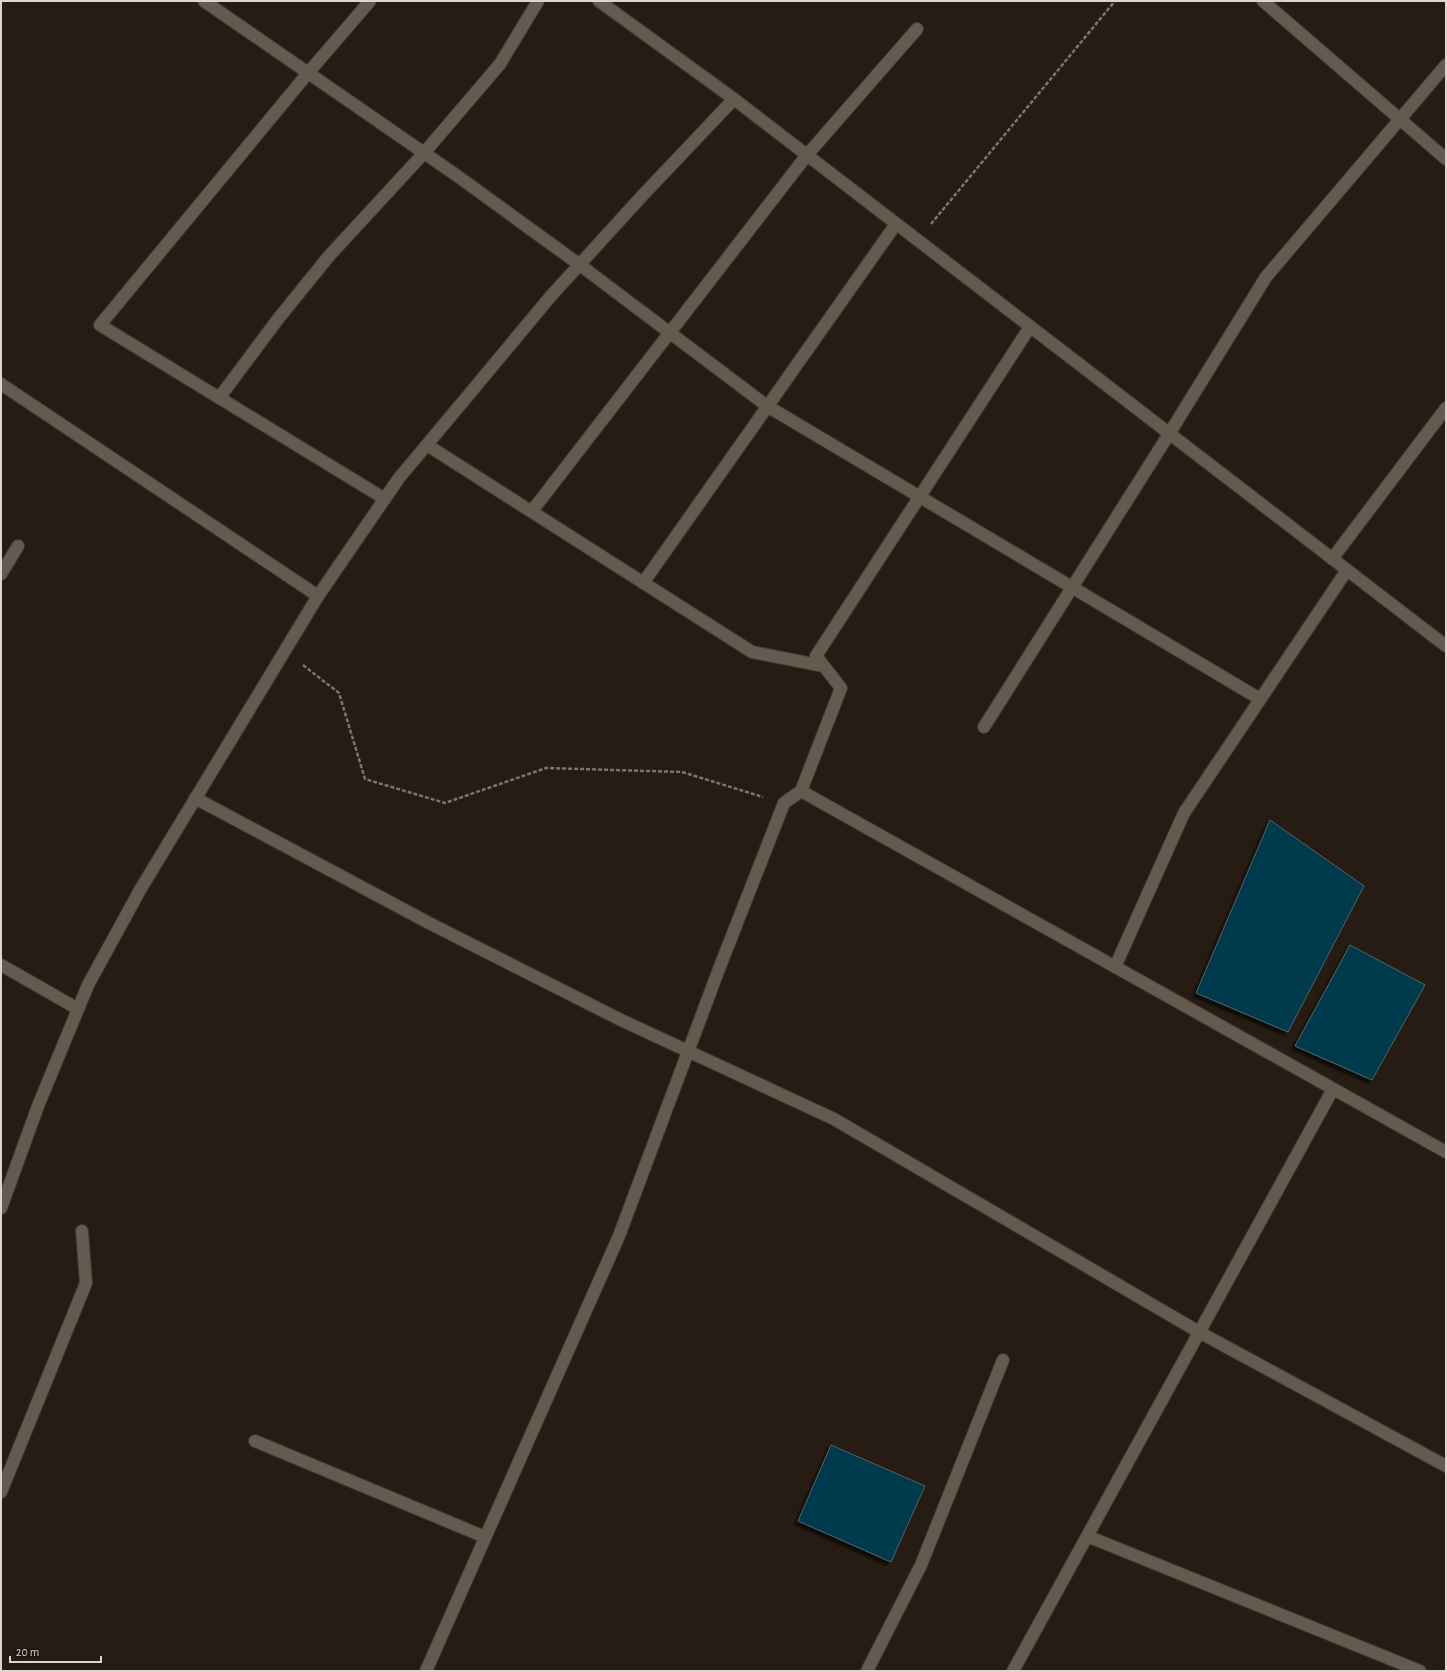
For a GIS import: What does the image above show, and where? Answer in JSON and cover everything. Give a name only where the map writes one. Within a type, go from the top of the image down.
[{"type":"street","points":[[204,1],[424,153],[580,265],[767,406],[1260,699]]},
{"type":"street","points":[[370,1],[308,73],[100,325],[385,499]]},
{"type":"street","points":[[219,398],[278,319],[329,256],[424,153],[500,64],[538,1]]},
{"type":"street","points":[[599,1],[734,99],[1446,646]]},
{"type":"street","points":[[1263,1],[1446,159]]},
{"type":"street","points":[[532,511],[807,155],[916,29]]},
{"type":"street","points":[[984,727],[1169,434],[1266,276],[1446,65]]},
{"type":"street","points":[[1,1208],[38,1106],[88,985],[140,890],[318,596],[399,478],[545,303],[642,196],[734,99]]},
{"type":"street","points":[[643,583],[896,224]]},
{"type":"street","points":[[426,1671],[619,1236],[688,1051],[784,803],[801,791],[841,688],[816,656],[1030,327]]},
{"type":"street","points":[[1,384],[318,596]]},
{"type":"street","points":[[1332,559],[1446,408]]},
{"type":"street","points":[[428,445],[752,652],[823,666]]},
{"type":"street","points":[[1,574],[18,546]]},
{"type":"street","points":[[1115,967],[1184,814],[1347,570]]},
{"type":"street","points":[[801,791],[1446,1152]]},
{"type":"street","points":[[195,798],[429,923],[621,1020],[834,1119],[1199,1332],[1446,1466]]},
{"type":"street","points":[[1,965],[78,1009]]},
{"type":"street","points":[[1013,1671],[1333,1088]]},
{"type":"street","points":[[1,1492],[86,1283],[82,1231]]},
{"type":"street","points":[[867,1671],[921,1565],[1003,1360]]},
{"type":"street","points":[[256,1441],[485,1537]]},
{"type":"street","points":[[1087,1536],[1420,1671]]},
{"type":"path","points":[[917,240],[1115,1]]},
{"type":"path","points":[[285,651],[339,693],[365,779],[445,803],[546,768],[682,772],[784,803]]},
{"type":"building","points":[[1270,820],[1364,886],[1288,1032],[1196,993]]},
{"type":"building","points":[[1350,945],[1425,985],[1372,1080],[1295,1046]]},
{"type":"building","points":[[831,1445],[925,1486],[891,1562],[798,1521]]}]
